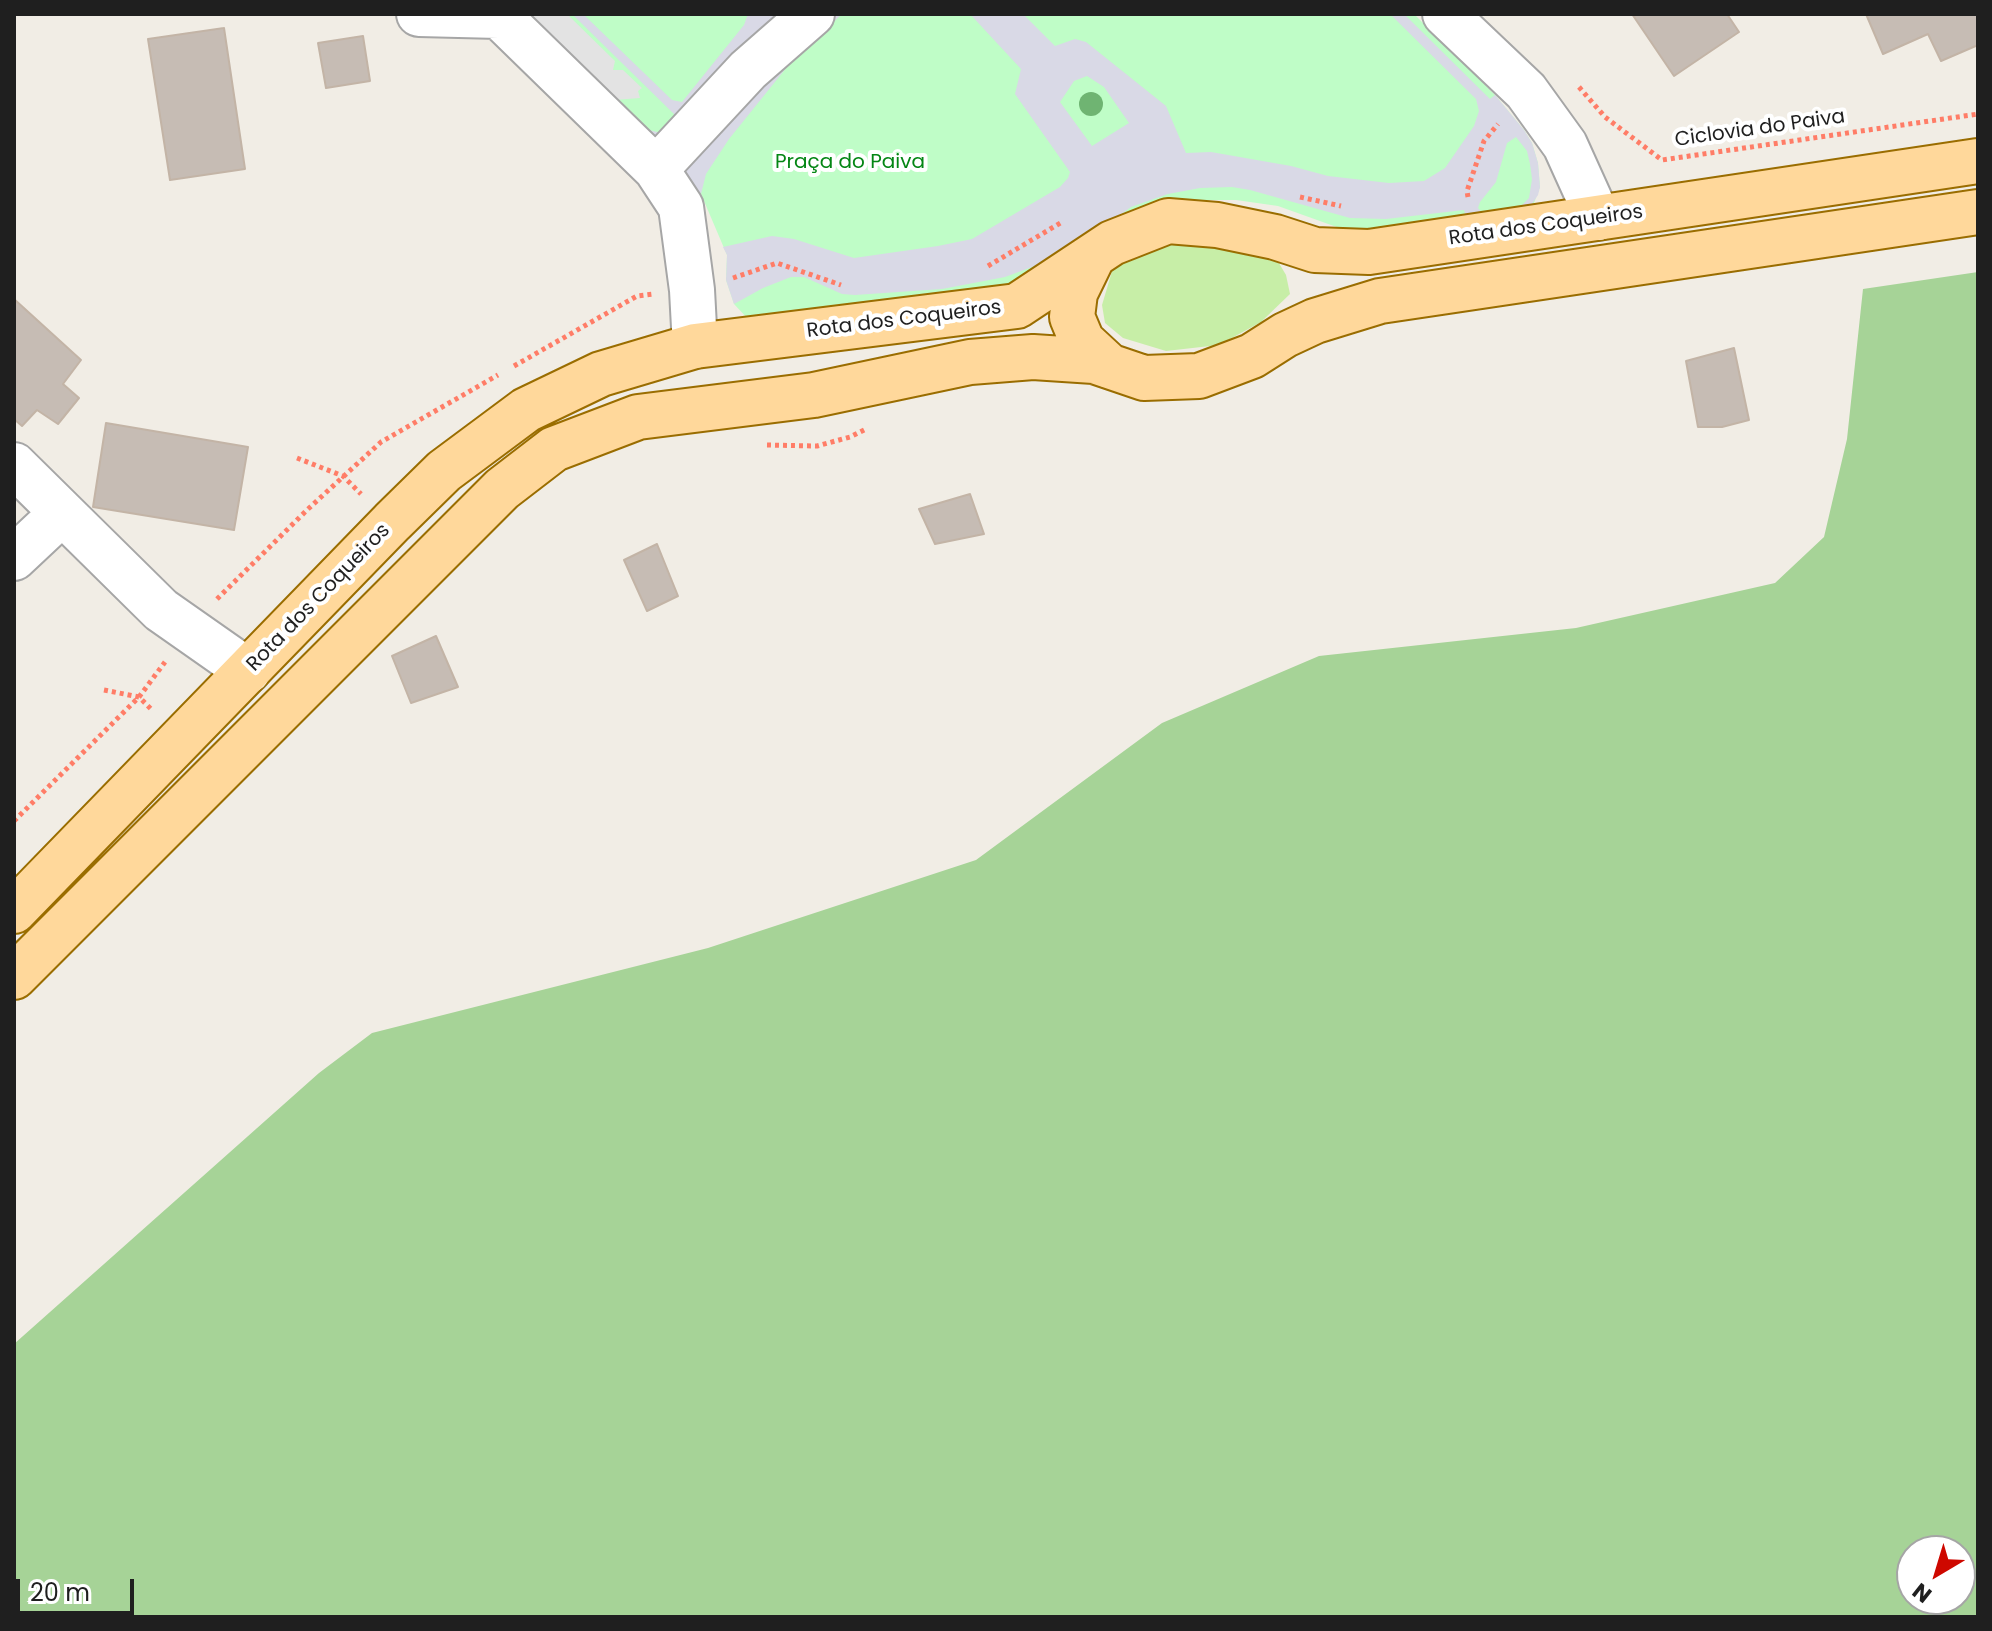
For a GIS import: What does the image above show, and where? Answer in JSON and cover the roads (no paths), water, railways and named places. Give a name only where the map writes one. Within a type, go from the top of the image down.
[{"type":"main road","name":"Rota dos Coqueiros","points":[[14,911],[444,471],[526,410],[601,374],[695,346],[1017,306],[1112,243],[1168,221],[1217,225],[1275,237],[1315,250],[1369,252],[1978,161]]},
{"type":"main road","points":[[14,977],[502,489],[554,449],[638,417],[814,395],[970,362],[1033,357],[1094,361],[1144,378],[1199,376],[1252,356],[1315,321],[1380,301],[1978,212]]},
{"type":"main road","points":[[1275,237],[1298,254],[1311,270],[1313,289],[1310,305],[1285,335]]},
{"type":"main road","points":[[1093,256],[1075,293],[1072,317],[1082,341],[1109,366]]},
{"type":"street","points":[[419,14],[498,15],[656,169],[681,207],[692,290],[695,346]]},
{"type":"street","points":[[656,169],[748,70],[812,14]]},
{"type":"street","points":[[1445,14],[1526,91],[1565,145],[1598,218]]},
{"type":"street","points":[[14,465],[161,610],[248,671]]},
{"type":"street","points":[[14,558],[62,513]]},
{"type":"park label","name":"Praça do Paiva","points":[[850,163]]}]
